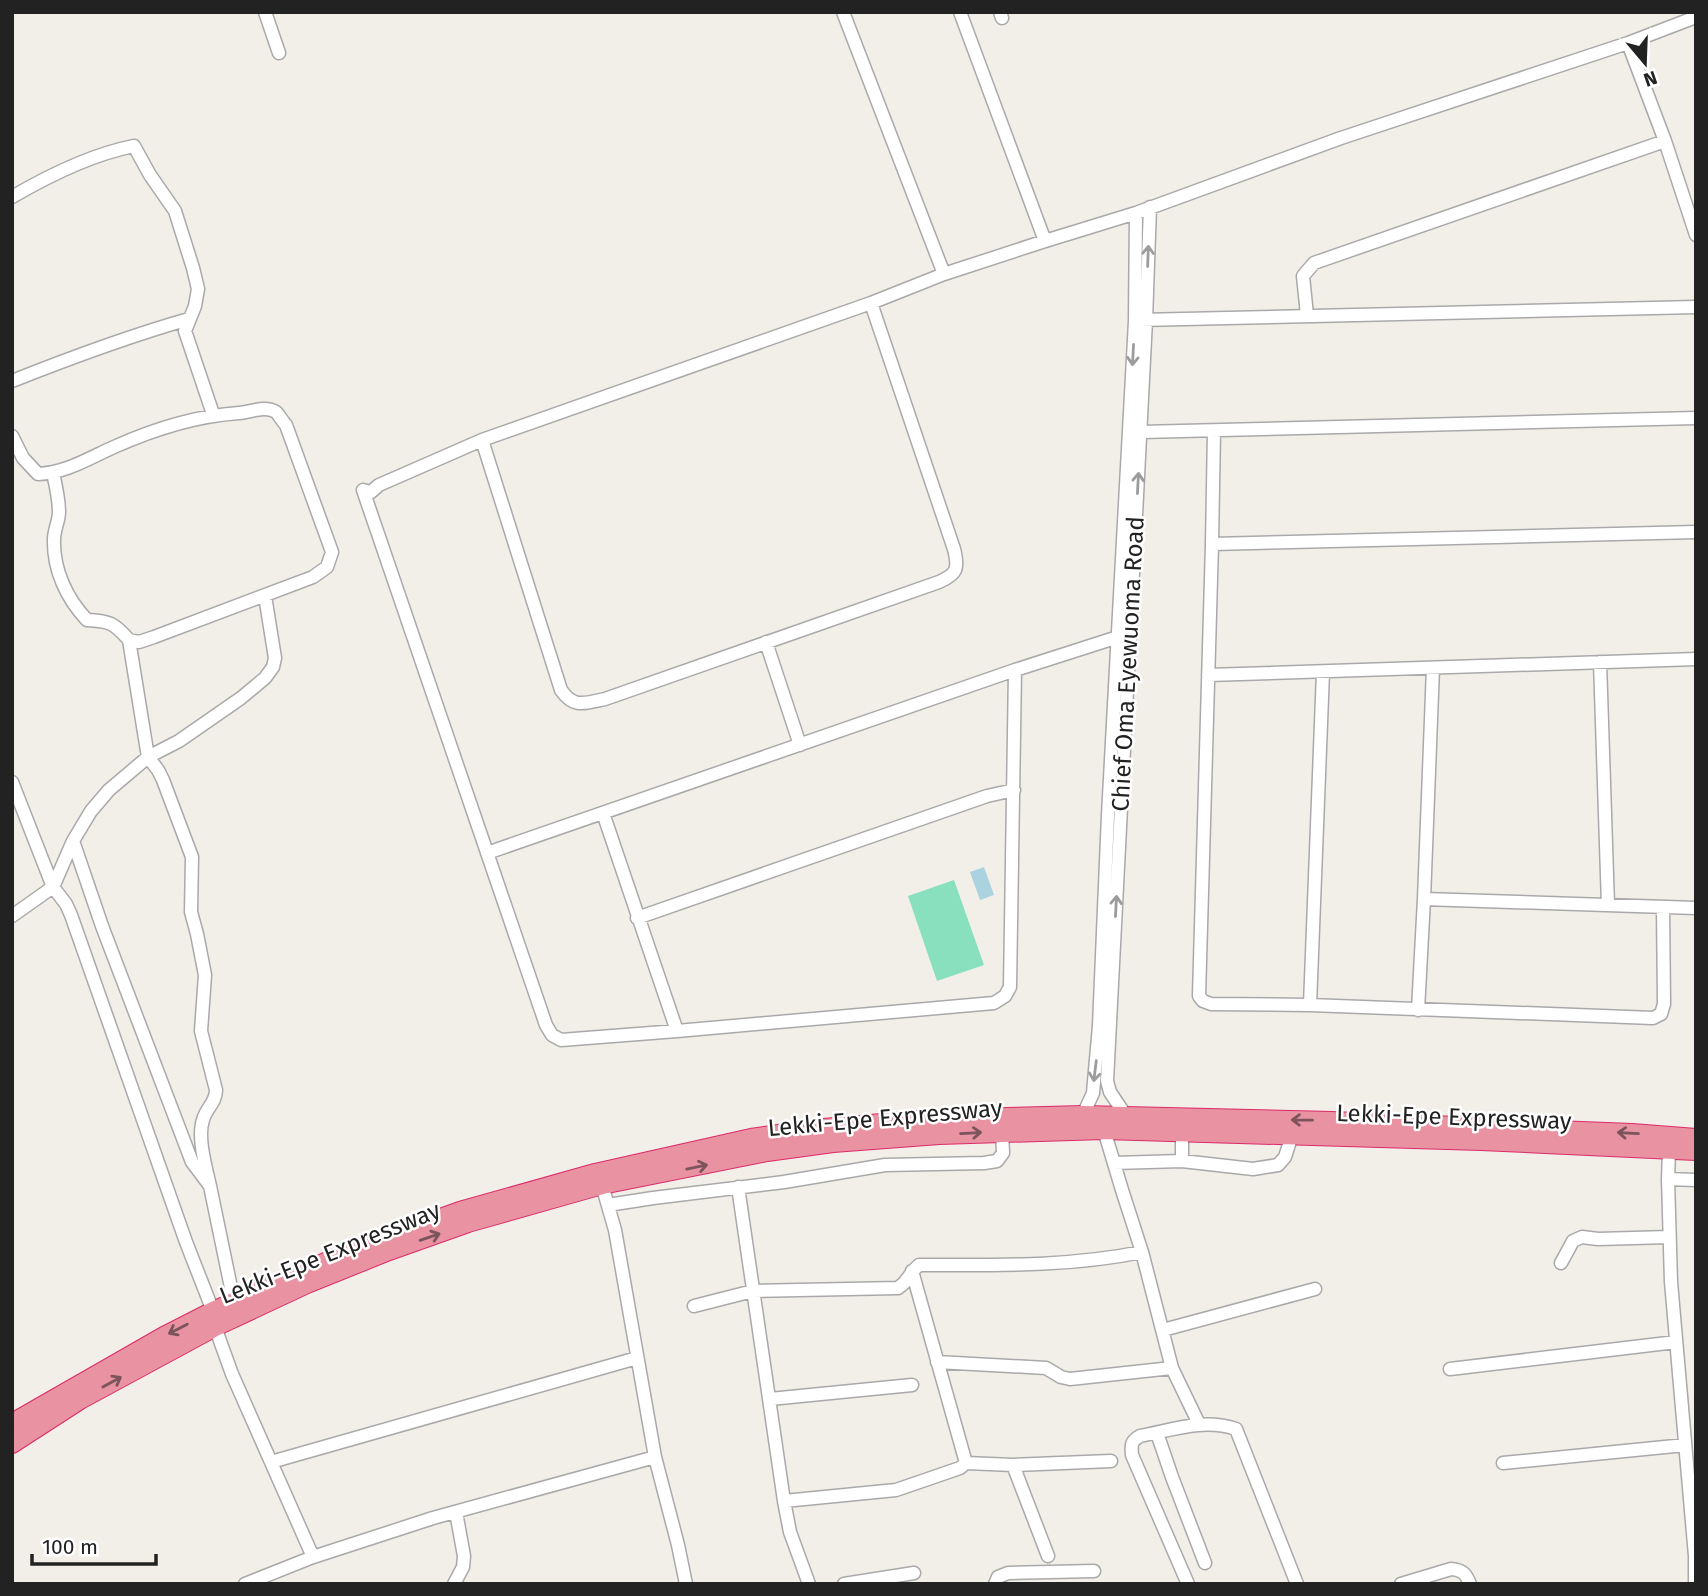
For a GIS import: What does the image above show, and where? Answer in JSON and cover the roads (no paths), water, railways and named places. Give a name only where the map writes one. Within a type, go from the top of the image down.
[{"type":"highway","name":"Lekki-Epe Expressway","points":[[12,1444],[214,1319],[234,1302],[360,1247],[460,1211],[595,1172],[751,1138],[812,1129],[928,1119],[1083,1115],[1332,1121],[1456,1134],[1696,1151]]},
{"type":"highway","name":"Lekki-Epe Expressway","points":[[12,1423],[164,1336],[468,1223],[602,1185],[767,1152],[834,1143],[1002,1132],[1104,1129],[1292,1135],[1632,1133],[1696,1138]]},
{"type":"street","points":[[265,12],[279,53]]},
{"type":"street","points":[[843,12],[944,274]]},
{"type":"street","points":[[960,12],[1045,241]]},
{"type":"street","points":[[1014,670],[1010,987],[1005,996],[995,1003],[561,1040],[546,1026],[363,490],[371,492],[379,485],[482,440],[871,303],[944,274],[1136,213],[1341,138],[1628,43],[1696,17]]},
{"type":"street","points":[[1628,43],[1665,141],[1696,235]]},
{"type":"street","points":[[1307,315],[1303,276],[1314,263],[1665,141]]},
{"type":"street","points":[[12,197],[82,163],[117,149],[134,146],[175,211],[198,289],[195,306],[185,331],[213,414]]},
{"type":"street","name":"Chief Oma Eyewuoma Road","points":[[1126,1116],[1110,1092],[1107,1081],[1124,637],[1140,320],[1150,207]]},
{"type":"street","name":"Chief Oma Eyewuoma Road","points":[[1083,1115],[1093,1093],[1100,1026],[1108,828],[1141,432],[1136,213]]},
{"type":"street","points":[[482,440],[561,690],[573,703],[605,699],[939,582],[951,576],[956,570],[957,561],[871,303]]},
{"type":"street","points":[[1140,320],[1696,307]]},
{"type":"street","points":[[12,381],[189,319]]},
{"type":"street","points":[[12,436],[18,458],[38,474],[53,473],[164,427],[213,414],[263,408],[276,412],[286,425],[330,545],[332,552],[327,567],[313,577],[146,640],[129,640]]},
{"type":"street","points":[[1141,432],[1696,418]]},
{"type":"street","points":[[1214,431],[1199,996],[1203,1001],[1653,1018],[1661,1014],[1664,1004],[1663,907]]},
{"type":"street","points":[[53,473],[60,516],[54,538],[55,563],[75,608],[87,620],[103,621],[116,626],[129,640],[148,757],[163,780],[192,857],[191,912],[205,975],[201,1031],[216,1090],[216,1098],[201,1124],[204,1159],[234,1302]]},
{"type":"street","points":[[1212,544],[1696,532]]},
{"type":"street","points":[[12,916],[54,887],[73,841],[91,811],[109,790],[148,757],[179,741],[265,678],[273,667],[275,658],[265,596]]},
{"type":"street","points":[[487,853],[1014,670],[1124,637]]},
{"type":"street","points":[[766,642],[800,745]]},
{"type":"street","points":[[1208,675],[1696,659]]},
{"type":"street","points":[[1600,662],[1608,905]]},
{"type":"street","points":[[1418,1010],[1433,668]]},
{"type":"street","points":[[1310,1005],[1323,672]]},
{"type":"street","points":[[12,782],[54,887],[71,915],[232,1374],[313,1557]]},
{"type":"street","points":[[637,918],[987,796],[1014,790]]},
{"type":"street","points":[[603,813],[677,1031]]},
{"type":"street","points":[[73,841],[102,926],[192,1162],[209,1186]]},
{"type":"street","points":[[1424,898],[1696,908]]},
{"type":"street","points":[[1104,1129],[1142,1252],[1171,1368],[1199,1424]]},
{"type":"street","points":[[1182,1131],[1182,1161]]},
{"type":"street","points":[[608,1205],[784,1182],[885,1165],[997,1161],[1003,1153],[1002,1132]]},
{"type":"street","points":[[1114,1163],[1182,1161],[1253,1169],[1278,1165],[1285,1157],[1292,1135]]},
{"type":"street","points":[[1670,1150],[1668,1179],[1671,1282],[1695,1556],[1695,1584]]},
{"type":"street","points":[[648,1177],[653,1198]]},
{"type":"street","points":[[1668,1179],[1696,1180]]},
{"type":"street","points":[[602,1185],[615,1230],[655,1457],[678,1545],[685,1584]]},
{"type":"street","points":[[738,1187],[784,1501],[790,1532],[809,1584]]},
{"type":"street","points":[[1561,1263],[1573,1241],[1582,1237],[1669,1237]]},
{"type":"street","points":[[694,1306],[753,1291],[898,1288],[906,1283],[912,1271],[919,1265],[1070,1263],[1142,1252]]},
{"type":"street","points":[[912,1271],[967,1463]]},
{"type":"street","points":[[1163,1330],[1314,1289]]},
{"type":"street","points":[[1450,1368],[1676,1342]]},
{"type":"street","points":[[271,1462],[637,1358]]},
{"type":"street","points":[[937,1362],[1046,1368],[1070,1379],[1171,1368]]},
{"type":"street","points":[[769,1399],[912,1385]]},
{"type":"street","points":[[1188,1584],[1132,1455],[1131,1446],[1140,1436],[1199,1424],[1224,1425],[1236,1429],[1297,1584]]},
{"type":"street","points":[[1157,1433],[1205,1563]]},
{"type":"street","points":[[1503,1463],[1685,1445]]},
{"type":"street","points":[[245,1584],[313,1557],[433,1518],[655,1457]]},
{"type":"street","points":[[784,1501],[896,1490],[960,1468],[967,1463],[1013,1465],[1111,1461]]},
{"type":"street","points":[[1013,1465],[1048,1556]]},
{"type":"street","points":[[454,1584],[463,1567],[464,1556],[456,1512]]},
{"type":"street","points":[[1401,1584],[1451,1569],[1460,1569],[1471,1584]]},
{"type":"street","points":[[995,1584],[998,1577],[1008,1573],[1094,1571]]},
{"type":"street","points":[[844,1584],[914,1573]]},
{"type":"water","points":[[984,867],[994,895],[980,900],[970,872]]}]
